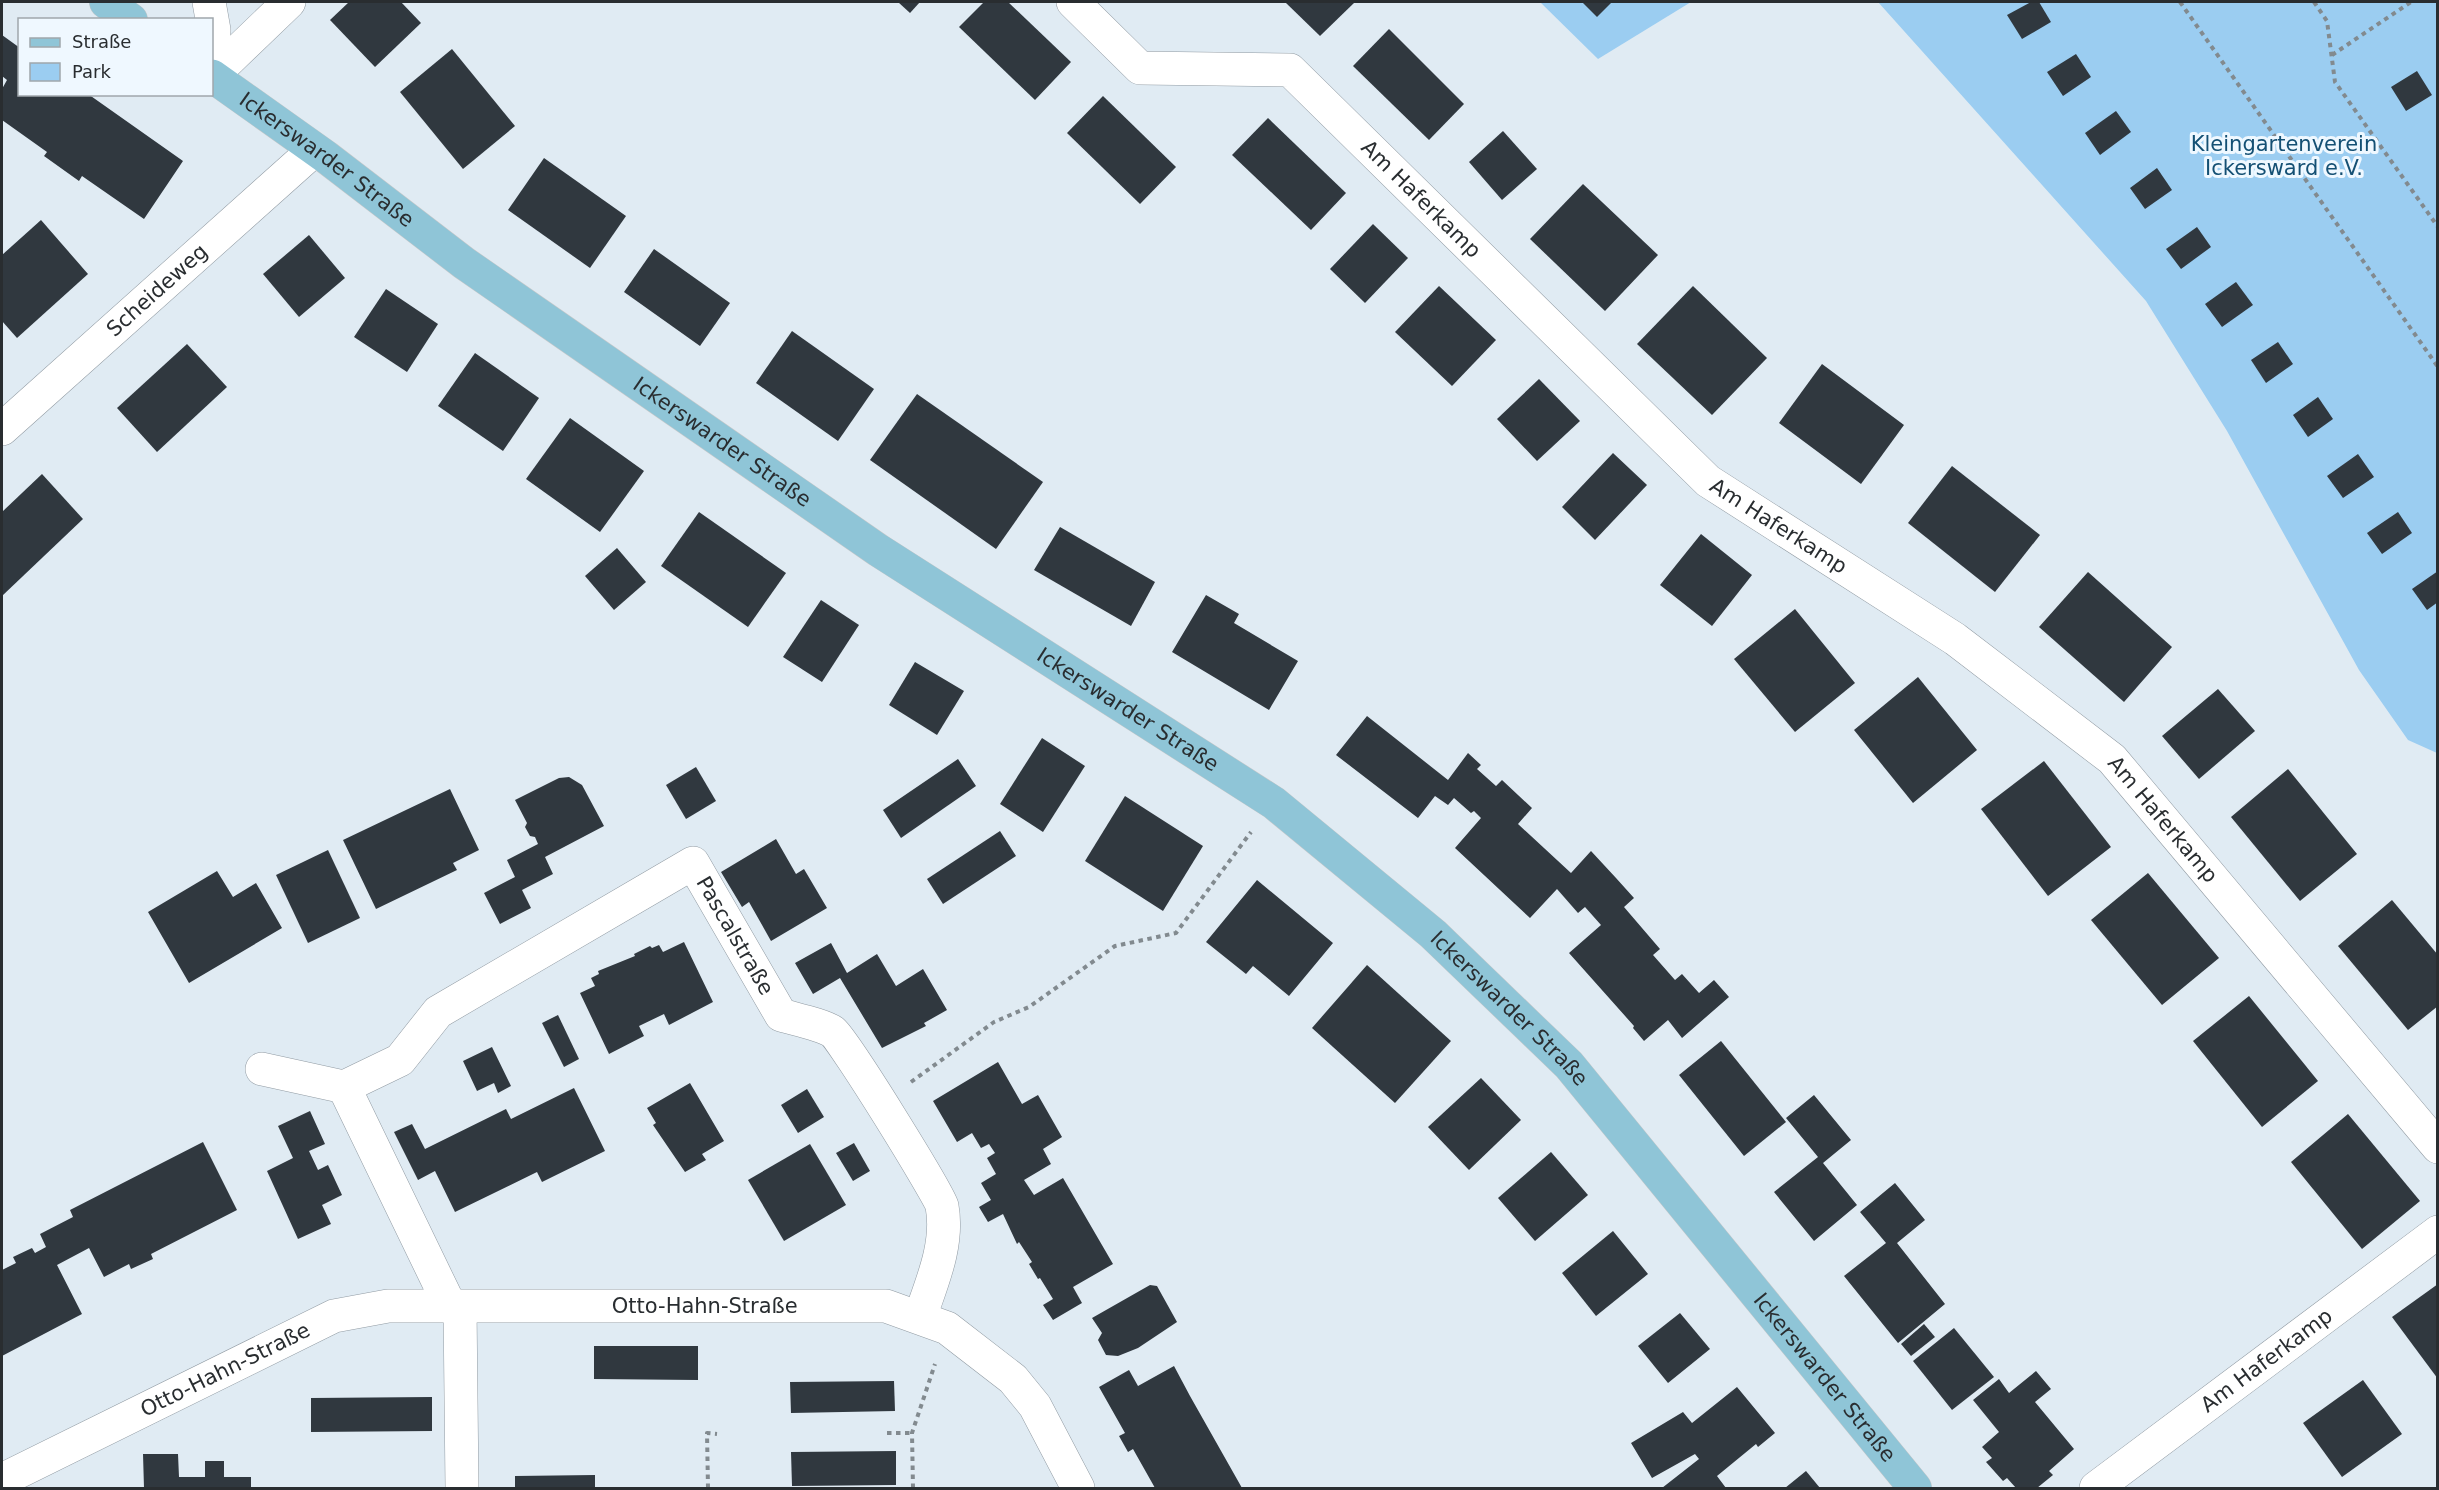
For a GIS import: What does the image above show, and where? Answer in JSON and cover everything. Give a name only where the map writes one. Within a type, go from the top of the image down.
[{"type":"main road","points":[[106,2],[128,18]]},
{"type":"main road","name":"Ickerswarder Straße","points":[[213,77],[464,263],[878,550],[1274,803],[1433,934],[1569,1065],[1915,1488]]},
{"type":"street","points":[[209,2],[212,18]]},
{"type":"street","points":[[213,75],[288,2]]},
{"type":"street","name":"Am Haferkamp","points":[[1073,2],[1140,68],[1290,70],[1708,481],[1955,639],[2112,759],[2438,1147]]},
{"type":"street","points":[[213,24],[213,53]]},
{"type":"street","name":"Scheideweg","points":[[2,429],[314,150]]},
{"type":"street","name":"Pascalstraße","points":[[344,1087],[400,1060],[438,1012],[693,863],[781,1015],[833,1032],[881,1104],[942,1204],[943,1233],[934,1322]]},
{"type":"street","points":[[262,1070],[344,1087],[455,1307],[462,1488]]},
{"type":"street","name":"Am Haferkamp","points":[[2096,1488],[2438,1232]]},
{"type":"street","name":"Otto-Hahn-Straße","points":[[2,1480],[334,1316],[388,1306],[886,1306],[934,1322],[1013,1379],[1035,1406],[1078,1488]]},
{"type":"path","points":[[2181,2],[2438,367]]},
{"type":"path","points":[[2314,2],[2327,21],[2335,82],[2438,227]]},
{"type":"path","points":[[2332,55],[2411,2]]},
{"type":"path","points":[[881,1104],[994,1022],[1029,1007],[1115,946],[1176,933],[1274,803]]},
{"type":"path","points":[[913,1488],[912,1433],[934,1322]]},
{"type":"path","points":[[708,1488],[707,1433],[717,1434]]},
{"type":"path","points":[[886,1433],[912,1433]]},
{"type":"green space","points":[[1540,2],[1691,2],[1598,59]]},
{"type":"green space","name":"Kleingartenverein Ickersward e.V.","points":[[1878,2],[2437,2],[2437,753],[2408,740],[2359,670],[2227,431],[2146,301]]},
{"type":"building","points":[[349,2],[401,2],[421,23],[375,67],[330,20]]},
{"type":"building","points":[[898,2],[920,2],[910,13]]},
{"type":"building","points":[[984,2],[1008,2],[1071,62],[1035,100],[959,27]]},
{"type":"building","points":[[1285,2],[1355,2],[1320,36]]},
{"type":"building","points":[[1582,2],[1612,2],[1597,17]]},
{"type":"building","points":[[2031,2],[2039,2],[2051,22],[2022,39],[2007,15]]},
{"type":"building","points":[[1389,29],[1464,104],[1429,140],[1353,66]]},
{"type":"building","points":[[2,35],[18,47],[18,96],[91,96],[183,161],[144,219],[82,176],[79,181],[44,156],[47,152],[2,120],[2,89],[7,80],[2,76]]},
{"type":"building","points":[[452,49],[515,126],[463,169],[400,92]]},
{"type":"building","points":[[2076,54],[2091,77],[2063,96],[2047,72]]},
{"type":"building","points":[[2417,71],[2432,95],[2406,111],[2391,87]]},
{"type":"building","points":[[1103,96],[1176,167],[1140,204],[1067,133]]},
{"type":"building","points":[[2116,111],[2131,132],[2100,155],[2085,133]]},
{"type":"building","points":[[1268,118],[1346,193],[1311,230],[1232,155]]},
{"type":"building","points":[[1503,131],[1537,169],[1502,200],[1469,162]]},
{"type":"building","points":[[544,158],[626,216],[590,268],[508,210]]},
{"type":"building","points":[[2157,168],[2172,190],[2145,209],[2130,188]]},
{"type":"building","points":[[1583,184],[1658,255],[1605,311],[1530,239]]},
{"type":"building","points":[[41,220],[88,274],[17,338],[2,321],[2,255]]},
{"type":"building","points":[[1373,224],[1408,258],[1365,303],[1330,269]]},
{"type":"building","points":[[2197,227],[2211,247],[2181,269],[2166,249]]},
{"type":"building","points":[[309,235],[345,278],[299,317],[263,274]]},
{"type":"building","points":[[654,249],[730,303],[700,346],[624,292]]},
{"type":"building","points":[[2236,282],[2253,305],[2222,327],[2205,304]]},
{"type":"building","points":[[1439,286],[1496,340],[1452,386],[1395,332]]},
{"type":"building","points":[[1693,286],[1767,358],[1712,415],[1637,344]]},
{"type":"building","points":[[386,289],[438,324],[407,372],[354,337]]},
{"type":"building","points":[[792,331],[874,389],[838,441],[756,383]]},
{"type":"building","points":[[2278,342],[2293,364],[2266,383],[2251,360]]},
{"type":"building","points":[[187,344],[227,387],[157,452],[117,408]]},
{"type":"building","points":[[475,353],[539,398],[503,451],[438,406]]},
{"type":"building","points":[[1822,364],[1904,425],[1861,484],[1779,423]]},
{"type":"building","points":[[1539,379],[1580,421],[1537,461],[1497,419]]},
{"type":"building","points":[[917,394],[1043,482],[996,549],[870,460]]},
{"type":"building","points":[[2318,397],[2333,419],[2308,437],[2293,415]]},
{"type":"building","points":[[570,418],[644,471],[600,532],[526,479]]},
{"type":"building","points":[[1613,453],[1647,485],[1595,540],[1562,507]]},
{"type":"building","points":[[2358,454],[2374,477],[2343,498],[2327,476]]},
{"type":"building","points":[[1952,466],[2040,535],[1995,592],[1908,523]]},
{"type":"building","points":[[42,474],[83,519],[2,596],[2,512]]},
{"type":"building","points":[[699,512],[786,573],[748,627],[661,566]]},
{"type":"building","points":[[2398,512],[2412,533],[2382,554],[2367,533]]},
{"type":"building","points":[[1060,527],[1155,582],[1131,626],[1034,570]]},
{"type":"building","points":[[1701,534],[1752,575],[1712,626],[1660,585]]},
{"type":"building","points":[[617,548],[646,582],[614,610],[585,576]]},
{"type":"building","points":[[2438,571],[2438,602],[2427,610],[2412,589]]},
{"type":"building","points":[[2088,572],[2172,647],[2124,702],[2039,627]]},
{"type":"building","points":[[1206,595],[1239,614],[1234,623],[1298,661],[1269,710],[1172,652]]},
{"type":"building","points":[[821,600],[859,625],[822,682],[783,657]]},
{"type":"building","points":[[1795,609],[1855,683],[1795,732],[1734,659]]},
{"type":"building","points":[[915,662],[964,691],[937,735],[889,705]]},
{"type":"building","points":[[1918,677],[1977,750],[1913,803],[1854,730]]},
{"type":"building","points":[[2218,689],[2255,731],[2199,779],[2162,736]]},
{"type":"building","points":[[1367,716],[1448,780],[1468,753],[1481,765],[1477,769],[1496,786],[1502,780],[1532,808],[1518,824],[1571,873],[1591,851],[1616,878],[1634,898],[1624,907],[1660,949],[1653,955],[1675,980],[1682,974],[1699,993],[1714,980],[1729,997],[1682,1038],[1668,1020],[1644,1041],[1633,1028],[1634,1026],[1569,953],[1601,925],[1585,907],[1578,913],[1557,889],[1530,918],[1455,848],[1481,818],[1474,811],[1471,813],[1454,798],[1448,805],[1435,796],[1418,818],[1336,755]]},
{"type":"building","points":[[1042,738],[1085,766],[1043,832],[1000,804]]},
{"type":"building","points":[[958,759],[976,786],[901,838],[883,810]]},
{"type":"building","points":[[2044,761],[2111,847],[2048,896],[1981,809]]},
{"type":"building","points":[[696,767],[716,801],[686,819],[666,785]]},
{"type":"building","points":[[2288,769],[2357,854],[2300,901],[2231,817]]},
{"type":"building","points":[[569,777],[582,785],[604,826],[545,857],[553,874],[522,890],[531,908],[500,924],[484,893],[515,877],[507,860],[538,844],[535,837],[530,836],[525,827],[527,823],[515,800],[559,778]]},
{"type":"building","points":[[450,789],[479,850],[453,863],[457,870],[376,909],[343,840]]},
{"type":"building","points":[[1125,796],[1203,846],[1163,911],[1085,861]]},
{"type":"building","points":[[1000,831],[1016,856],[943,904],[927,879]]},
{"type":"building","points":[[776,839],[796,874],[804,869],[827,908],[771,941],[749,902],[742,907],[721,872]]},
{"type":"building","points":[[328,850],[360,918],[308,943],[276,875]]},
{"type":"building","points":[[217,871],[233,897],[256,883],[282,928],[189,983],[148,912]]},
{"type":"building","points":[[2148,873],[2219,958],[2162,1005],[2091,920]]},
{"type":"building","points":[[1257,880],[1333,943],[1289,996],[1253,966],[1246,974],[1206,942]]},
{"type":"building","points":[[2392,900],[2438,955],[2438,1006],[2408,1030],[2338,946]]},
{"type":"building","points":[[684,942],[713,1002],[669,1025],[664,1014],[639,1026],[644,1036],[609,1054],[580,993],[595,986],[591,978],[599,974],[598,971],[635,956],[634,954],[650,946],[652,948],[659,945],[663,952]]},
{"type":"building","points":[[831,943],[847,973],[877,954],[896,986],[923,969],[947,1010],[924,1023],[926,1026],[882,1048],[840,978],[813,994],[795,963]]},
{"type":"building","points":[[1367,965],[1451,1041],[1395,1103],[1312,1028]]},
{"type":"building","points":[[2249,996],[2318,1081],[2262,1127],[2193,1041]]},
{"type":"building","points":[[558,1015],[579,1059],[564,1067],[542,1023]]},
{"type":"building","points":[[1721,1041],[1786,1122],[1744,1156],[1679,1075]]},
{"type":"building","points":[[492,1047],[511,1086],[498,1093],[494,1083],[477,1091],[463,1061]]},
{"type":"building","points":[[998,1062],[1022,1104],[1038,1095],[1062,1137],[1043,1149],[1051,1164],[1024,1180],[1034,1195],[1063,1178],[1113,1264],[1073,1287],[1082,1303],[1053,1320],[1043,1305],[1053,1299],[1029,1264],[1032,1262],[1019,1242],[1017,1244],[1003,1214],[988,1222],[979,1207],[991,1200],[981,1183],[996,1174],[987,1158],[995,1153],[989,1144],[981,1148],[972,1133],[957,1142],[933,1101]]},
{"type":"building","points":[[1481,1078],[1521,1120],[1469,1170],[1428,1127]]},
{"type":"building","points":[[690,1083],[724,1141],[702,1154],[706,1160],[685,1172],[653,1125],[656,1123],[647,1108]]},
{"type":"building","points":[[574,1088],[605,1151],[542,1182],[537,1172],[455,1212],[435,1171],[418,1180],[394,1132],[412,1124],[425,1149],[506,1109],[511,1119]]},
{"type":"building","points":[[807,1089],[824,1117],[798,1133],[781,1105]]},
{"type":"building","points":[[1814,1095],[1851,1140],[1823,1163],[1857,1205],[1814,1241],[1774,1192],[1818,1157],[1786,1118]]},
{"type":"building","points":[[310,1111],[325,1144],[309,1151],[318,1170],[328,1165],[342,1195],[322,1205],[331,1224],[298,1239],[267,1171],[293,1158],[278,1126]]},
{"type":"building","points":[[2348,1114],[2420,1201],[2362,1249],[2291,1162]]},
{"type":"building","points":[[203,1142],[237,1210],[151,1254],[153,1259],[131,1269],[129,1264],[104,1277],[89,1248],[57,1265],[82,1314],[2,1356],[2,1270],[16,1263],[13,1257],[32,1248],[35,1253],[46,1247],[40,1234],[73,1217],[70,1210]]},
{"type":"building","points":[[854,1143],[870,1171],[853,1181],[836,1153]]},
{"type":"building","points":[[810,1144],[846,1205],[784,1241],[748,1180]]},
{"type":"building","points":[[1551,1152],[1588,1195],[1535,1241],[1498,1198]]},
{"type":"building","points":[[1895,1183],[1925,1220],[1897,1243],[1945,1304],[1898,1343],[1844,1276],[1886,1243],[1860,1212]]},
{"type":"building","points":[[1613,1231],[1648,1274],[1596,1316],[1562,1273]]},
{"type":"building","points":[[2438,1284],[2438,1379],[2392,1317]]},
{"type":"building","points":[[1150,1285],[1157,1286],[1177,1322],[1138,1348],[1118,1356],[1106,1355],[1098,1340],[1102,1333],[1092,1318]]},
{"type":"building","points":[[1680,1313],[1710,1349],[1668,1383],[1638,1346]]},
{"type":"building","points":[[1924,1324],[1935,1337],[1911,1356],[1901,1344]]},
{"type":"building","points":[[1954,1328],[1994,1377],[1952,1410],[1913,1361]]},
{"type":"building","points":[[594,1346],[698,1346],[698,1380],[594,1379]]},
{"type":"building","points":[[1174,1366],[1242,1488],[1155,1488],[1133,1449],[1128,1452],[1119,1436],[1125,1433],[1099,1387],[1129,1370],[1138,1386]]},
{"type":"building","points":[[2036,1371],[2051,1389],[2035,1402],[2074,1449],[2049,1471],[2053,1475],[2037,1488],[2016,1488],[2007,1478],[2003,1481],[1986,1462],[1992,1458],[1982,1447],[1999,1432],[1973,1400],[1999,1379],[2009,1393]]},
{"type":"building","points":[[2363,1380],[2402,1434],[2342,1477],[2303,1423]]},
{"type":"building","points":[[894,1381],[895,1411],[791,1413],[790,1382]]},
{"type":"building","points":[[1737,1387],[1775,1433],[1758,1447],[1756,1444],[1717,1476],[1726,1488],[1662,1488],[1699,1459],[1695,1454],[1652,1478],[1631,1443],[1683,1412],[1692,1423]]},
{"type":"building","points":[[432,1397],[432,1431],[311,1432],[311,1398]]},
{"type":"building","points":[[896,1451],[896,1485],[792,1486],[791,1452]]},
{"type":"building","points":[[143,1454],[178,1454],[179,1477],[205,1477],[205,1461],[224,1461],[224,1477],[251,1477],[251,1488],[144,1488]]},
{"type":"building","points":[[1806,1471],[1820,1488],[1785,1488]]},
{"type":"building","points":[[595,1475],[595,1488],[515,1488],[515,1476]]}]
